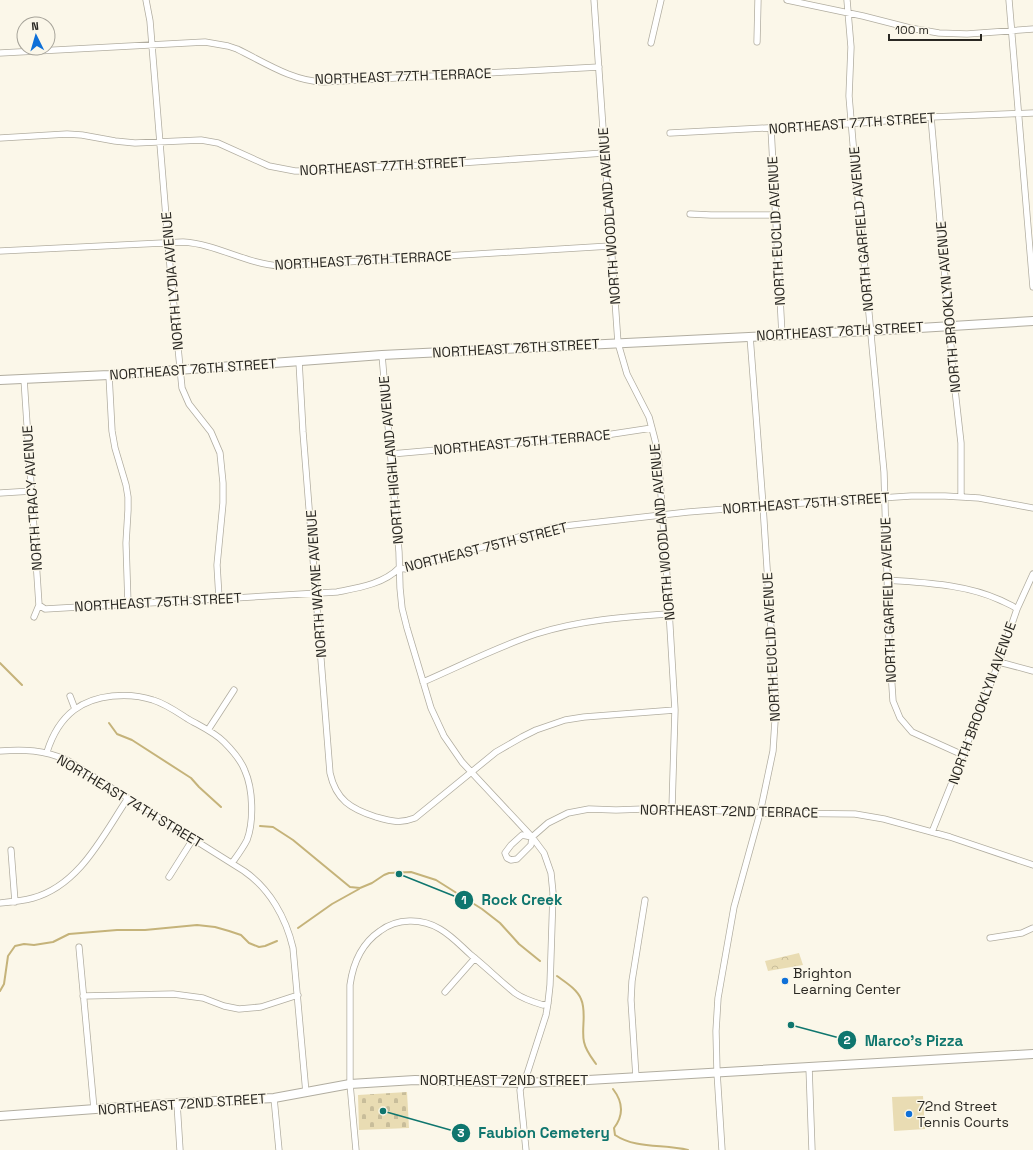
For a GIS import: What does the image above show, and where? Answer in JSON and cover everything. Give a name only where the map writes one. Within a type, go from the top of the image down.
[{"type":"street","name":"NORTH LYDIA AVENUE","points":[[146,0],[150,21],[168,242],[182,388],[194,412],[211,432],[220,453],[223,496],[217,565],[219,598]]},
{"type":"street","name":"NORTH WOODLAND AVENUE","points":[[594,0],[604,153],[606,160],[610,246],[618,343],[627,374],[642,402],[652,428],[658,452],[675,710],[672,808]]},
{"type":"street","points":[[651,43],[661,0]]},
{"type":"street","points":[[757,42],[758,0]]},
{"type":"street","points":[[787,0],[847,12],[910,28],[939,33],[967,34],[1033,29]]},
{"type":"street","name":"NORTH GARFIELD AVENUE","points":[[846,0],[851,62],[851,124],[884,472],[887,580],[893,701],[900,718],[912,732],[963,755]]},
{"type":"street","points":[[1009,0],[1033,287]]},
{"type":"street","name":"NORTHEAST 77TH TERRACE","points":[[0,53],[206,42],[237,49],[295,77],[314,81],[599,68]]},
{"type":"street","name":"NORTHEAST 77TH STREET","points":[[670,133],[851,124],[931,117],[1033,113]]},
{"type":"street","name":"NORTH BROOKLYN AVENUE","points":[[931,117],[961,443],[961,497]]},
{"type":"street","name":"NORTH EUCLID AVENUE","points":[[771,128],[782,335]]},
{"type":"street","name":"NORTHEAST 77TH STREET","points":[[0,138],[67,134],[128,142],[210,141],[218,143],[269,166],[295,171],[331,168],[430,165],[604,153]]},
{"type":"street","points":[[690,214],[775,215]]},
{"type":"street","name":"NORTHEAST 76TH TERRACE","points":[[0,251],[183,242],[202,244],[253,262],[280,266],[610,246]]},
{"type":"street","name":"NORTHEAST 76TH STREET","points":[[0,380],[109,375],[382,355],[870,331],[1033,321]]},
{"type":"street","name":"NORTH EUCLID AVENUE","points":[[717,1072],[716,1031],[725,958],[734,907],[760,812],[773,751],[776,706],[750,336]]},
{"type":"street","name":"NORTH HIGHLAND AVENUE","points":[[382,355],[399,552],[402,608],[431,708],[444,736],[457,756],[539,846],[547,861],[553,885],[550,985],[548,1003],[527,1074],[520,1090],[526,1150]]},
{"type":"street","name":"NORTH WAYNE AVENUE","points":[[299,361],[303,432],[330,772],[336,790],[346,802],[365,814],[395,822],[407,821],[415,818],[471,773]]},
{"type":"street","points":[[109,375],[112,431],[128,498],[126,543],[128,604]]},
{"type":"street","name":"NORTH TRACY AVENUE","points":[[24,379],[39,605],[34,617]]},
{"type":"street","name":"NORTHEAST 75TH TERRACE","points":[[391,454],[606,435],[652,428]]},
{"type":"street","points":[[0,493],[32,491]]},
{"type":"street","name":"NORTHEAST 75TH STREET","points":[[39,605],[45,609],[219,598],[317,594],[351,589],[378,581],[393,574],[399,568],[406,569],[424,562],[555,528],[662,515],[763,506],[911,496],[961,497],[1007,502],[1033,508]]},
{"type":"street","name":"NORTH BROOKLYN AVENUE","points":[[932,832],[963,755],[1017,609],[1033,574]]},
{"type":"street","points":[[887,580],[924,583],[968,590],[995,598],[1017,609]]},
{"type":"street","points":[[423,682],[517,641],[550,630],[610,619],[669,614]]},
{"type":"street","points":[[998,662],[1033,671]]},
{"type":"street","points":[[208,730],[234,690]]},
{"type":"street","points":[[47,752],[49,744],[60,725],[75,709],[104,697],[124,695],[139,696],[161,703],[208,730],[232,750],[243,767],[248,779],[251,806],[249,831],[246,842],[232,863]]},
{"type":"street","points":[[70,696],[75,709]]},
{"type":"street","points":[[471,773],[496,752],[522,737],[550,725],[584,717],[675,710]]},
{"type":"street","name":"NORTHEAST 74TH STREET","points":[[0,751],[24,750],[47,752],[71,762],[232,863],[252,876],[259,883],[271,898],[283,918],[294,948],[306,1092]]},
{"type":"street","points":[[0,903],[15,902],[44,895],[61,885],[72,876],[89,857],[128,798]]},
{"type":"street","name":"NORTHEAST 72ND TERRACE","points":[[532,837],[548,823],[568,813],[600,809],[616,810],[672,808],[855,814],[884,819],[932,832],[1033,865]]},
{"type":"street","points":[[522,835],[532,837],[531,845],[517,859],[511,860],[507,858],[506,854],[511,845],[522,835]]},
{"type":"street","points":[[169,878],[193,838]]},
{"type":"street","points":[[11,850],[15,902]]},
{"type":"street","points":[[636,1077],[630,1000],[645,900]]},
{"type":"street","points":[[356,1150],[350,1084],[350,985],[355,963],[363,947],[382,929],[392,924],[406,921],[416,921],[440,929],[516,994],[543,1005],[548,1003]]},
{"type":"street","points":[[990,938],[1018,934],[1033,928]]},
{"type":"street","points":[[79,946],[94,1109]]},
{"type":"street","points":[[445,992],[475,958]]},
{"type":"street","points":[[83,996],[172,994],[203,998],[224,1006],[239,1009],[261,1007],[298,995]]},
{"type":"street","name":"NORTHEAST 72ND STREET","points":[[0,1116],[177,1103],[274,1098],[350,1084],[415,1080],[523,1083],[1033,1054]]},
{"type":"street","points":[[809,1067],[812,1150]]},
{"type":"street","points":[[717,1072],[722,1150]]},
{"type":"street","points":[[274,1098],[279,1150]]},
{"type":"street","points":[[177,1103],[180,1150]]},
{"type":"green space","points":[[799,953],[803,965],[768,971],[765,961]]},
{"type":"green space","points":[[407,1092],[409,1128],[359,1130],[358,1095]]},
{"type":"green space","name":"72nd Street Tennis Courts","points":[[923,1096],[925,1129],[894,1131],[892,1097]]},
{"type":"waterway","points":[[0,663],[22,685]]},
{"type":"waterway","points":[[109,723],[117,734],[132,740],[191,778],[221,807]]},
{"type":"waterway","points":[[260,826],[273,827],[293,840],[350,887],[360,888],[389,873],[411,872],[436,880],[482,909],[500,923],[519,944],[540,961]]},
{"type":"waterway","points":[[298,928],[332,904],[359,889]]},
{"type":"waterway","points":[[0,991],[4,984],[8,956],[15,946],[53,942],[69,934],[117,930],[145,930],[197,925],[215,927],[241,935],[249,943],[259,947],[277,941]]},
{"type":"waterway","points":[[557,976],[574,989],[581,999],[584,1009],[584,1042],[587,1051],[596,1064]]},
{"type":"waterway","points":[[613,1089],[619,1099],[621,1108],[621,1113],[614,1128],[615,1135],[641,1144],[688,1150]]},
{"type":"place","name":"Rock Creek","points":[[399,874]]},
{"type":"place","name":"Brighton Learning Center","points":[[785,981]]},
{"type":"place","name":"Marco's Pizza","points":[[791,1025]]},
{"type":"place","name":"Faubion Cemetery","points":[[383,1111]]},
{"type":"place","name":"72nd Street Tennis Courts","points":[[909,1114]]}]
